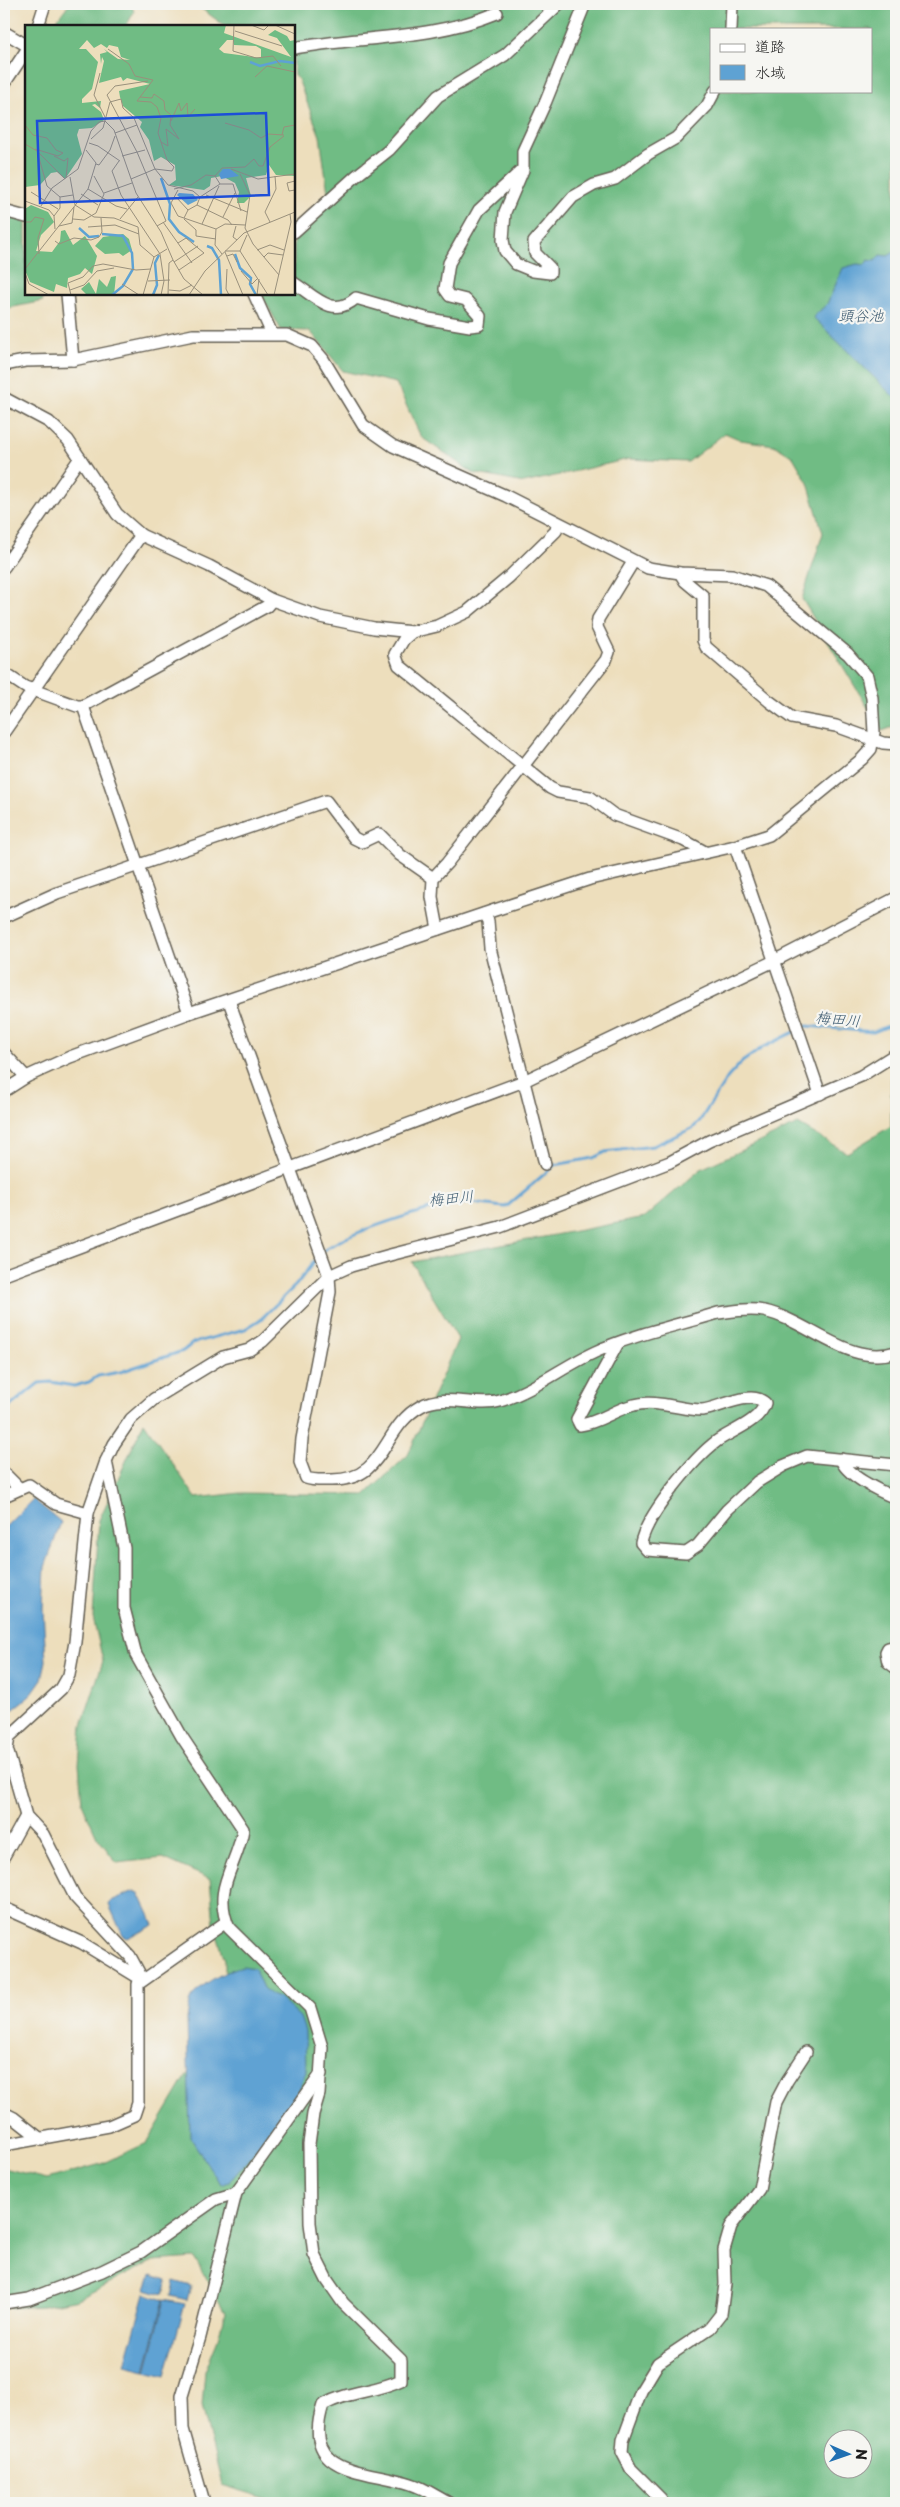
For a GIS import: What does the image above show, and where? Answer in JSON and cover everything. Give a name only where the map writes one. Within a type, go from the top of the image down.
[{"type":"street","points":[[38,25],[45,4]]},
{"type":"street","points":[[295,231],[356,176],[389,150],[438,96],[505,55],[560,4]]},
{"type":"street","points":[[585,4],[546,102],[524,151],[523,170],[505,212],[503,240],[505,251],[516,264],[540,272],[550,272],[550,268],[534,253],[534,242],[573,196],[594,185],[615,179],[648,154],[676,138],[707,106],[714,92]]},
{"type":"street","points":[[731,28],[732,4]]},
{"type":"street","points":[[295,48],[417,33],[478,21],[497,13]]},
{"type":"street","points":[[4,32],[25,44]]},
{"type":"street","points":[[4,84],[25,52]]},
{"type":"street","points":[[295,285],[316,300],[333,307],[343,307],[356,298],[430,319],[470,326],[479,324],[480,316],[466,300],[450,296],[445,289],[449,263],[479,210],[517,172],[523,170]]},
{"type":"street","points":[[4,211],[25,217]]},
{"type":"street","points":[[67,295],[73,360]]},
{"type":"street","points":[[258,295],[272,334]]},
{"type":"street","points":[[4,365],[25,361],[73,360],[192,335],[287,335],[312,346],[323,359],[363,425],[393,446],[506,496],[648,568],[732,575],[748,578],[766,586],[848,654],[867,676],[870,687],[874,739],[871,749],[862,759],[769,835],[736,846],[590,879],[438,929],[189,1013],[70,1057],[26,1077],[4,1091]]},
{"type":"street","points":[[4,398],[49,422],[68,440],[117,514],[141,535],[209,566],[272,600],[320,617],[374,628],[412,632],[437,626],[467,612],[510,577],[556,531],[558,524]]},
{"type":"street","points":[[4,567],[80,458]]},
{"type":"street","points":[[4,732],[141,535]]},
{"type":"street","points":[[438,929],[432,897],[433,878],[447,863],[606,660],[609,652],[597,627],[598,619],[633,562]]},
{"type":"street","points":[[680,572],[685,581],[702,596],[706,647],[792,718],[836,726],[883,743],[896,744]]},
{"type":"street","points":[[4,673],[25,687],[77,706],[83,706],[268,606],[272,600]]},
{"type":"street","points":[[412,632],[404,639],[395,654],[399,665],[558,792],[590,797],[614,815],[683,840],[705,852]]},
{"type":"street","points":[[83,706],[189,1013]]},
{"type":"street","points":[[4,917],[57,893],[326,801],[354,838],[362,842],[379,834],[400,855],[433,878]]},
{"type":"street","points":[[736,846],[820,1094]]},
{"type":"street","points":[[4,1274],[524,1081],[774,961],[896,898]]},
{"type":"street","points":[[484,914],[488,921],[490,948],[546,1164]]},
{"type":"street","points":[[229,1001],[329,1276],[330,1292],[300,1462],[306,1478],[312,1480],[338,1480],[356,1477],[368,1471],[395,1431],[421,1406],[429,1403],[453,1401],[497,1402],[526,1392],[596,1352],[682,1324],[736,1310],[764,1311],[861,1355],[882,1357],[896,1352]]},
{"type":"street","points":[[4,1053],[26,1077]]},
{"type":"street","points":[[143,1980],[130,1956],[75,1897],[43,1834],[26,1816],[5,1748],[10,1737],[61,1689],[69,1675],[76,1642],[88,1513],[106,1461],[131,1419],[154,1399],[223,1357],[249,1350],[263,1342],[329,1276],[351,1266],[500,1227],[670,1162],[709,1141],[861,1076],[896,1054]]},
{"type":"street","points":[[617,1344],[576,1419],[580,1426],[635,1404],[667,1405],[704,1410],[738,1400],[757,1400],[765,1403],[756,1416],[716,1442],[690,1467],[657,1510],[643,1533],[642,1543],[647,1550],[686,1553],[698,1545],[727,1510],[757,1482],[783,1466],[807,1456],[896,1465]]},
{"type":"street","points":[[840,1459],[842,1464],[857,1477],[896,1498]]},
{"type":"street","points":[[106,1461],[124,1548],[124,1608],[136,1655],[182,1737],[243,1829],[241,1843],[226,1877],[223,1891],[222,1907],[226,1922],[229,1928],[310,2008],[322,2047],[319,2094],[313,2114],[309,2144],[310,2223],[314,2254],[327,2280],[343,2302],[401,2360],[401,2380],[385,2388],[335,2398],[323,2405],[319,2418],[318,2442],[321,2450],[331,2459],[359,2474],[411,2484],[449,2503]]},
{"type":"street","points":[[4,1472],[19,1488]]},
{"type":"street","points":[[4,1496],[29,1485],[56,1504],[88,1513]]},
{"type":"street","points":[[896,1646],[888,1648],[886,1652],[888,1662],[896,1668]]},
{"type":"street","points":[[4,1856],[26,1816]]},
{"type":"street","points":[[4,1908],[82,1943],[143,1980]]},
{"type":"street","points":[[4,2146],[109,2126],[134,2115],[138,2104],[138,1984],[226,1922]]},
{"type":"street","points":[[662,2503],[661,2499],[631,2469],[622,2452],[623,2440],[641,2391],[658,2363],[710,2328],[721,2314],[725,2284],[724,2250],[731,2226],[759,2189],[776,2102],[786,2081],[806,2052]]},
{"type":"street","points":[[204,2503],[183,2429],[182,2396],[200,2337],[236,2193],[320,2074]]},
{"type":"street","points":[[4,2113],[14,2118],[42,2140]]},
{"type":"street","points":[[4,2303],[30,2299],[102,2271],[141,2252],[216,2199],[236,2193]]},
{"type":"green space","points":[[69,4],[131,4],[134,12],[127,25],[53,25]]},
{"type":"green space","points":[[195,4],[896,4],[896,726],[882,731],[802,599],[823,533],[808,483],[793,457],[774,445],[741,440],[725,433],[688,462],[629,459],[524,483],[473,473],[421,437],[396,383],[343,371],[310,331],[281,330],[262,295],[295,295],[295,234],[329,200],[320,136],[298,79],[295,77],[295,25],[224,25]]},
{"type":"green space","points":[[4,215],[25,222],[25,295],[42,295],[43,301],[4,309]]},
{"type":"green space","points":[[896,1068],[896,2503],[282,2503],[222,2485],[202,2406],[205,2371],[217,2342],[225,2312],[194,2258],[153,2261],[78,2299],[43,2306],[4,2308],[4,2168],[47,2179],[101,2164],[147,2143],[195,2062],[225,1997],[225,1960],[214,1926],[210,1879],[163,1858],[117,1863],[97,1837],[82,1803],[79,1764],[82,1725],[103,1661],[93,1617],[99,1520],[144,1422],[196,1498],[241,1493],[365,1495],[408,1455],[458,1339],[412,1262],[644,1218],[701,1169],[798,1124],[847,1153],[891,1126],[891,1073]]},
{"type":"water","name":"頭谷池","points":[[896,251],[896,399],[813,317],[827,304],[843,268],[857,264],[865,265],[868,260],[875,261],[880,255],[888,256]]},
{"type":"water","points":[[33,1499],[61,1522],[45,1567],[43,1609],[46,1661],[42,1679],[30,1696],[4,1717],[4,1528]]},
{"type":"water","points":[[134,1891],[139,1893],[154,1925],[128,1938],[123,1936],[109,1905],[111,1901]]},
{"type":"water","points":[[243,1966],[254,1968],[263,1988],[271,1995],[279,1998],[300,2017],[305,2031],[306,2071],[299,2090],[249,2159],[229,2182],[221,2185],[190,2137],[187,2019],[192,1998],[199,1989],[218,1976]]},
{"type":"water","points":[[151,2275],[167,2280],[163,2294],[146,2289]]},
{"type":"water","points":[[174,2281],[191,2286],[187,2300],[171,2296]]},
{"type":"water","points":[[145,2293],[164,2300],[145,2370],[125,2365]]},
{"type":"water","points":[[165,2300],[185,2304],[165,2376],[146,2371]]},
{"type":"waterway","name":"梅田川","points":[[323,1251],[335,1243],[372,1227],[436,1208],[468,1203],[506,1207],[555,1165],[593,1158],[605,1152],[653,1146],[693,1128],[699,1122],[728,1077],[742,1062],[762,1048],[807,1026],[873,1032],[896,1023]]},
{"type":"waterway","name":"梅田川","points":[[4,1411],[39,1383],[51,1382],[74,1386],[89,1382],[98,1376],[120,1372],[183,1351],[193,1343],[245,1329],[261,1319],[296,1285],[319,1255]]}]
